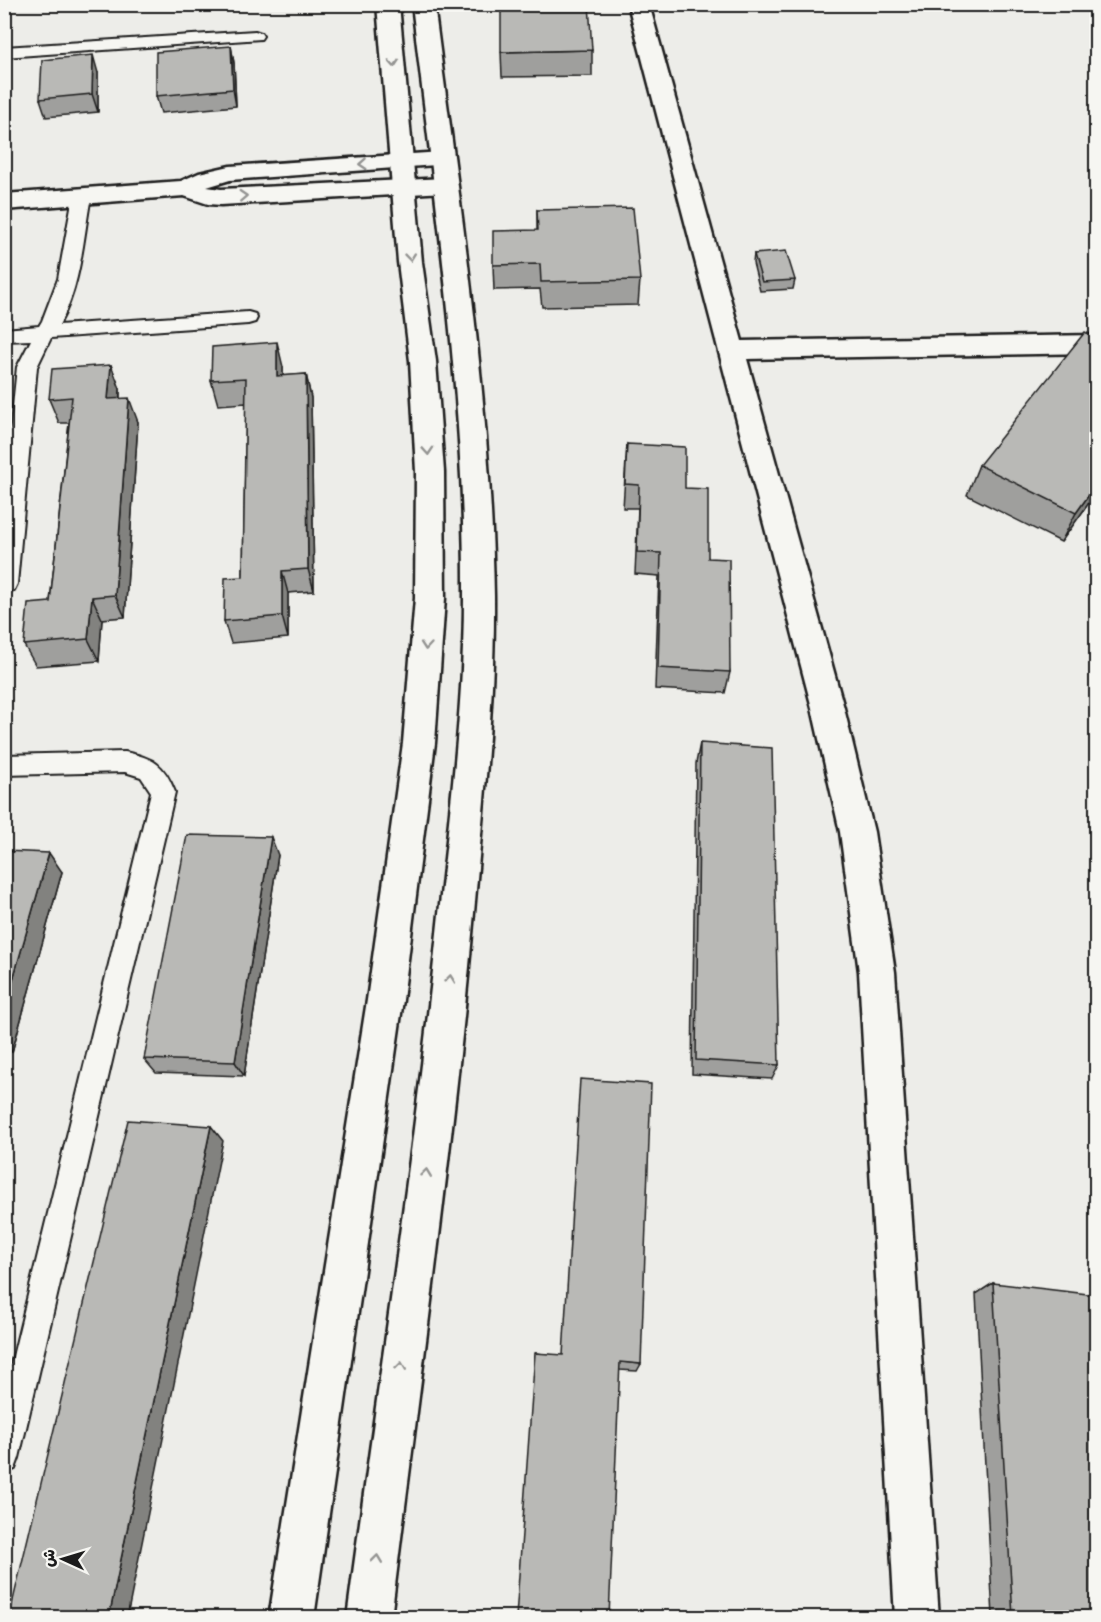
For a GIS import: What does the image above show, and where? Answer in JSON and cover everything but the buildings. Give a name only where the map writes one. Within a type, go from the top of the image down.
[{"type":"main road","points":[[291,1617],[385,1000],[418,743],[428,632],[430,472],[423,361],[388,4]]},
{"type":"main road","points":[[369,1617],[448,1003],[473,745],[479,599],[475,471],[466,359],[423,4]]},
{"type":"main road","points":[[638,4],[844,768],[869,900],[877,972],[917,1617]]},
{"type":"main road","points":[[4,202],[186,188],[202,194],[221,197],[403,174],[444,172]]},
{"type":"main road","points":[[731,350],[1096,345]]},
{"type":"lane","points":[[4,52],[255,36]]},
{"type":"lane","points":[[6,584],[27,367],[31,355],[63,296],[82,196]]},
{"type":"lane","points":[[4,335],[248,318]]},
{"type":"lane","points":[[4,765],[125,762],[143,766],[157,776],[163,792],[4,1458]]}]
